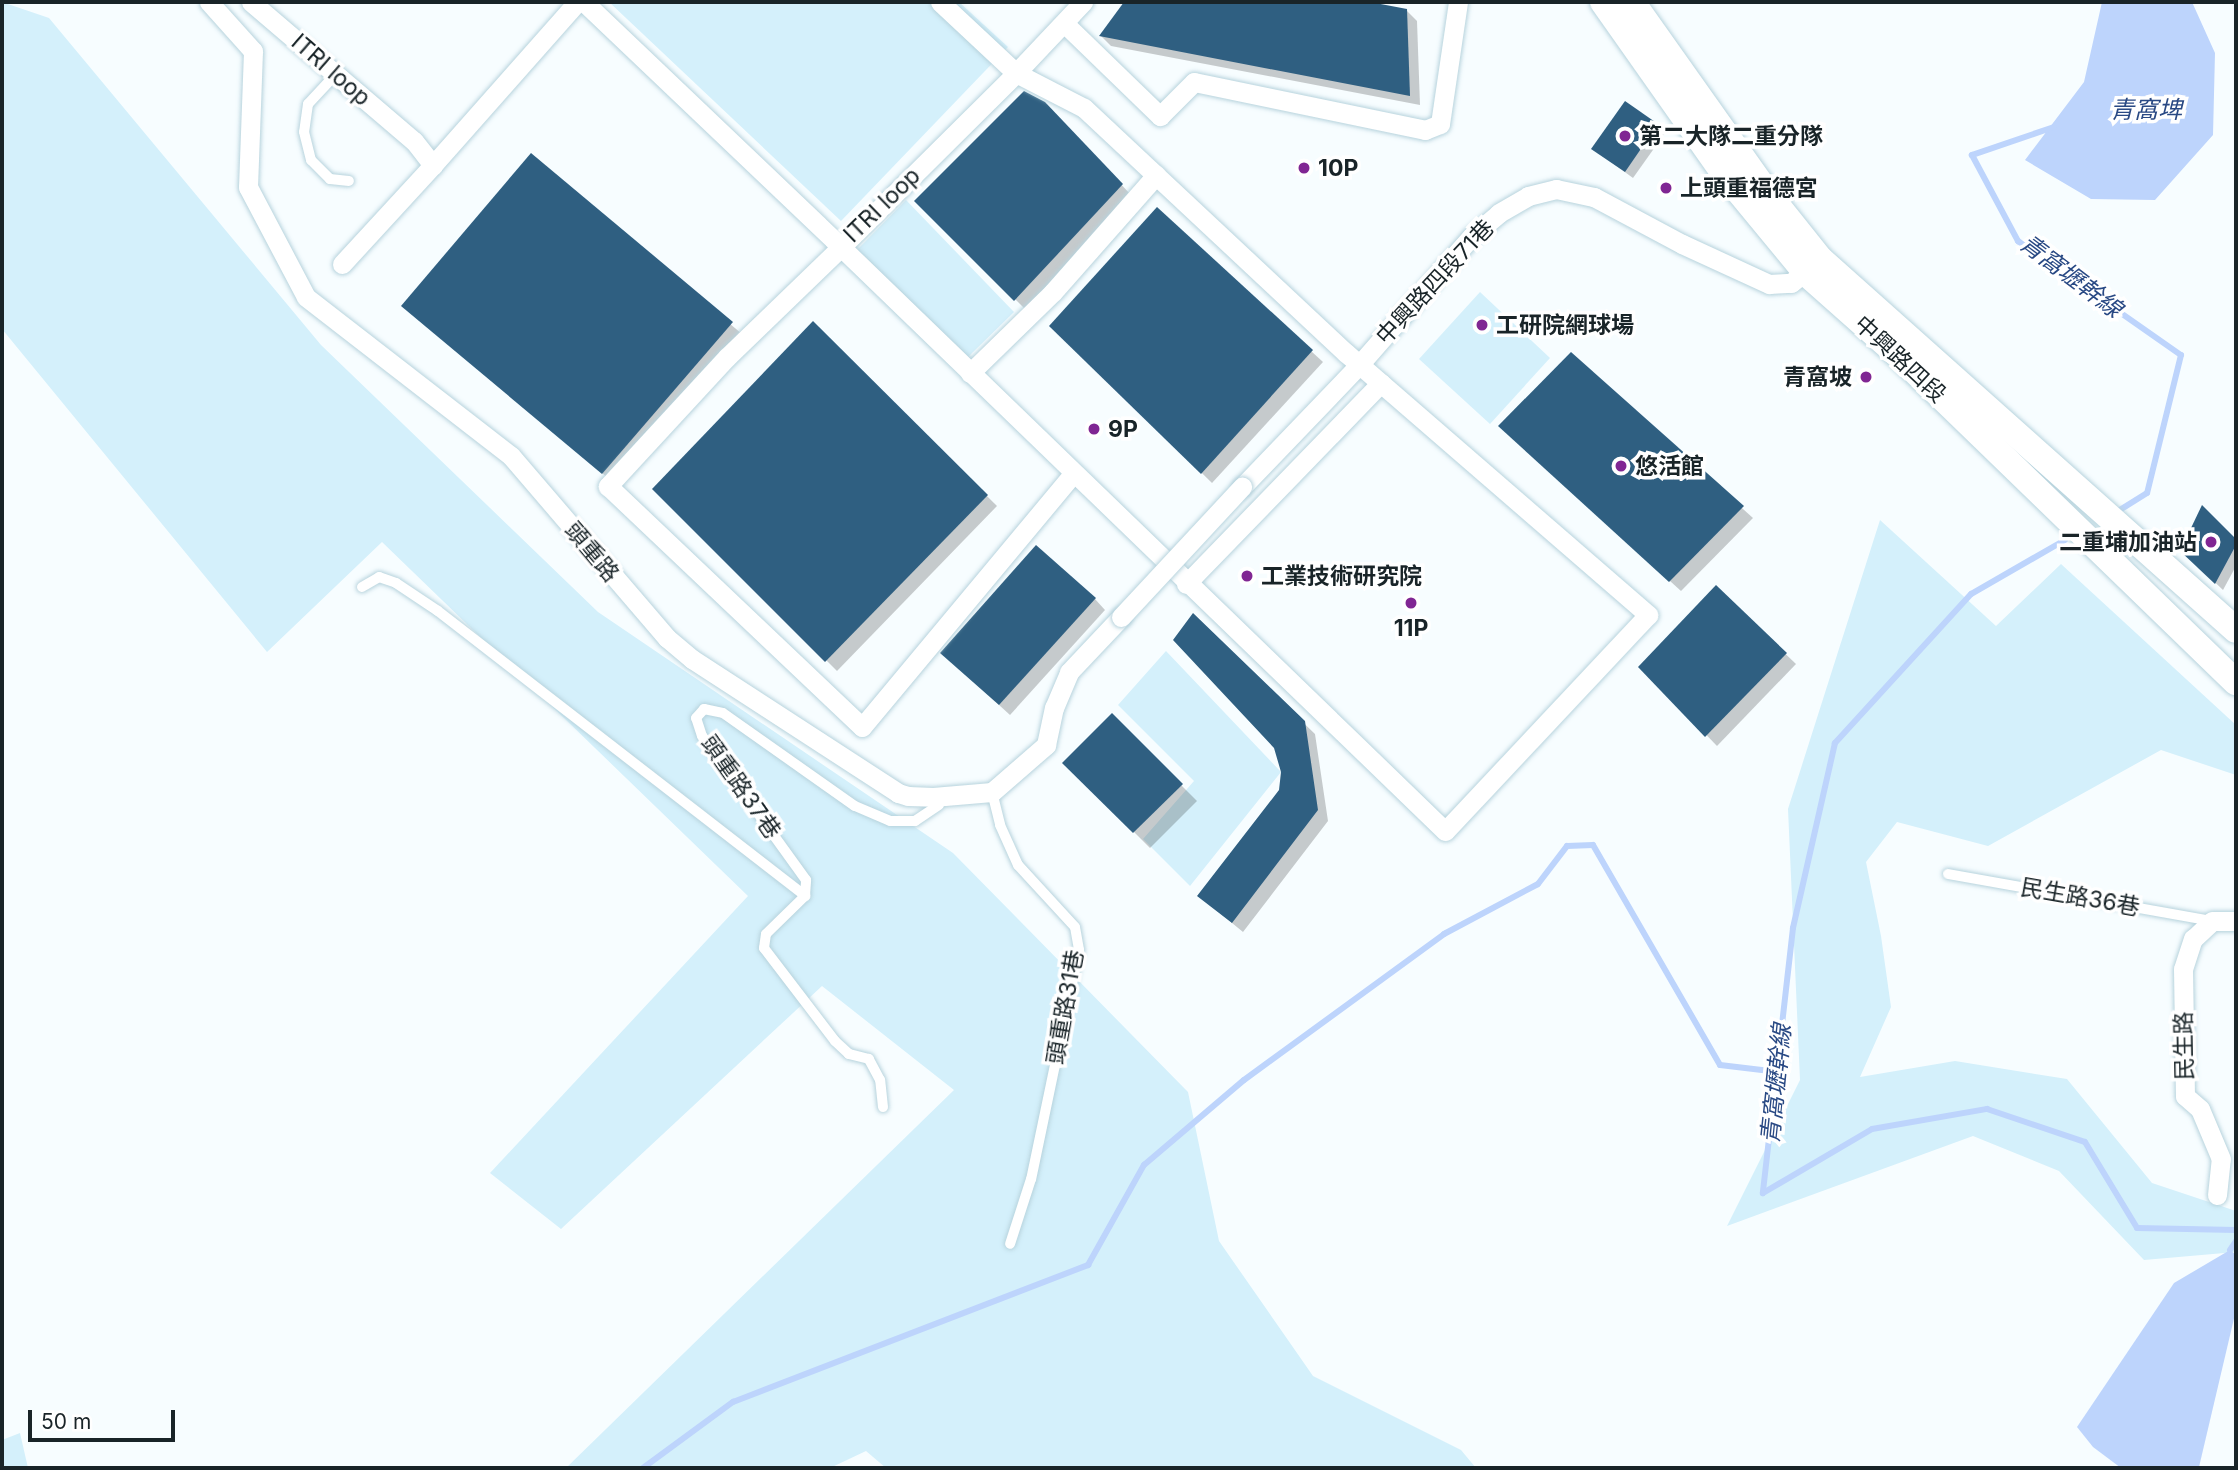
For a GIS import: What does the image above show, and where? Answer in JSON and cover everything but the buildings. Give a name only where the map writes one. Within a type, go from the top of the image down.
[{"type":"main road","name":"中興路四段","points":[[1603,2],[1667,71],[1768,194],[1813,266],[1904,361],[2236,681]]},
{"type":"main road","name":"中興路四段","points":[[1632,2],[1667,71]]},
{"type":"main road","name":"中興路四段","points":[[1813,266],[2236,630]]},
{"type":"street","name":"頭重路","points":[[209,2],[253,51],[248,187],[306,297],[511,456],[643,610],[692,659],[898,793],[933,797],[992,792]]},
{"type":"street","name":"ITRI loop","points":[[251,2],[414,141],[433,165]]},
{"type":"street","points":[[341,264],[577,2]]},
{"type":"street","name":"ITRI loop","points":[[584,2],[841,247],[1016,74],[1083,2]]},
{"type":"street","points":[[940,2],[1016,74],[1084,108],[1359,365],[1648,615],[1445,831],[1186,584],[841,247],[727,357],[608,486],[862,727],[1073,474]]},
{"type":"street","points":[[1064,23],[1160,116],[1194,82],[1425,130],[1440,124],[1458,2]]},
{"type":"street","points":[[970,373],[1053,292],[1156,175]]},
{"type":"street","name":"中興路四段71巷","points":[[992,792],[1046,745],[1054,708],[1069,672],[1359,365],[1472,236],[1500,213],[1528,196],[1556,189],[1594,197],[1703,255],[1769,284],[1791,283],[1813,266]]},
{"type":"street","points":[[1186,584],[1381,383]]},
{"type":"street","points":[[2212,921],[2236,921]]},
{"type":"street","name":"民生路","points":[[2212,921],[2193,939],[2183,969],[2185,1096],[2200,1109],[2221,1159],[2217,1195]]},
{"type":"lane","points":[[336,74],[308,104],[304,132],[311,160],[330,179],[349,181]]},
{"type":"lane","points":[[362,587],[379,577],[396,583],[438,611],[805,896],[765,934],[764,948],[813,1016],[849,1054],[869,1059],[880,1080],[883,1107]]},
{"type":"lane","name":"頭重路37巷","points":[[805,896],[806,880],[702,736],[696,718],[704,709],[723,713],[855,806],[890,821],[915,821],[939,805]]},
{"type":"lane","name":"頭重路31巷","points":[[992,792],[1000,825],[1017,865],[1075,927],[1079,950],[1031,1179],[1010,1244]]},
{"type":"lane","name":"民生路36巷","points":[[1948,874],[2212,921]]},
{"type":"shaded area","points":[[2,2],[49,18],[321,345],[598,612],[953,853],[1188,1092],[1219,1241],[1313,1376],[1461,1450],[1476,1468],[886,1468],[866,1451],[830,1468],[566,1468],[954,1090],[822,986],[561,1229],[490,1173],[748,896],[382,542],[267,652],[2,329]]},
{"type":"shaded area","points":[[609,2],[959,2],[1008,47],[841,221]]},
{"type":"shaded area","points":[[906,200],[1014,312],[968,357],[856,251]]},
{"type":"shaded area","name":"工研院網球場","points":[[1480,292],[1550,358],[1490,424],[1419,359]]},
{"type":"shaded area","points":[[1880,520],[1996,626],[2061,564],[2236,725],[2236,775],[2161,750],[1988,846],[1897,822],[1866,862],[1881,936],[1891,1007],[1860,1077],[1955,1061],[2067,1079],[2152,1183],[2236,1211],[2236,1252],[2144,1260],[2059,1171],[1973,1136],[1727,1226],[1800,1080],[1788,809]]},
{"type":"shaded area","points":[[1166,651],[1281,772],[1190,886],[1143,839],[1194,781],[1118,705]]},
{"type":"shaded area","points":[[20,1433],[28,1468],[2,1468],[2,1440]]},
{"type":"water","name":"青窩埤","points":[[2102,2],[2192,2],[2215,53],[2213,135],[2155,200],[2091,199],[2025,160],[2084,82]]},
{"type":"water","points":[[2230,1250],[2236,1255],[2236,1310],[2199,1467],[2121,1468],[2093,1447],[2077,1427],[2174,1283]]},
{"type":"waterway","name":"青窩壢幹線","points":[[2054,127],[1972,155],[2018,241],[2181,355],[2147,493],[2116,512]]},
{"type":"waterway","name":"青窩壢幹線","points":[[2065,540],[1971,594],[1835,743],[1793,928],[1763,1193],[1872,1129],[1987,1109],[2085,1142],[2137,1228],[2236,1230]]},
{"type":"waterway","points":[[643,1468],[733,1402],[1088,1265],[1144,1165],[1244,1080],[1444,934],[1538,884],[1567,846],[1593,845],[1720,1065],[1779,1072]]},
{"type":"waterway","name":"青窩壢幹線","points":[[2230,1250],[2236,1241]]},
{"type":"place","name":"第二大隊二重分隊","points":[[1625,136]]},
{"type":"place","name":"10P","points":[[1304,168]]},
{"type":"place","name":"上頭重福德宮","points":[[1666,188]]},
{"type":"place","name":"工研院網球場","points":[[1482,325]]},
{"type":"place","name":"青窩坡","points":[[1866,377]]},
{"type":"place","name":"9P","points":[[1094,429]]},
{"type":"place","name":"悠活館","points":[[1621,466]]},
{"type":"place","name":"二重埔加油站","points":[[2211,542]]},
{"type":"place","name":"工業技術研究院","points":[[1247,576]]},
{"type":"place","name":"11P","points":[[1411,603]]}]
